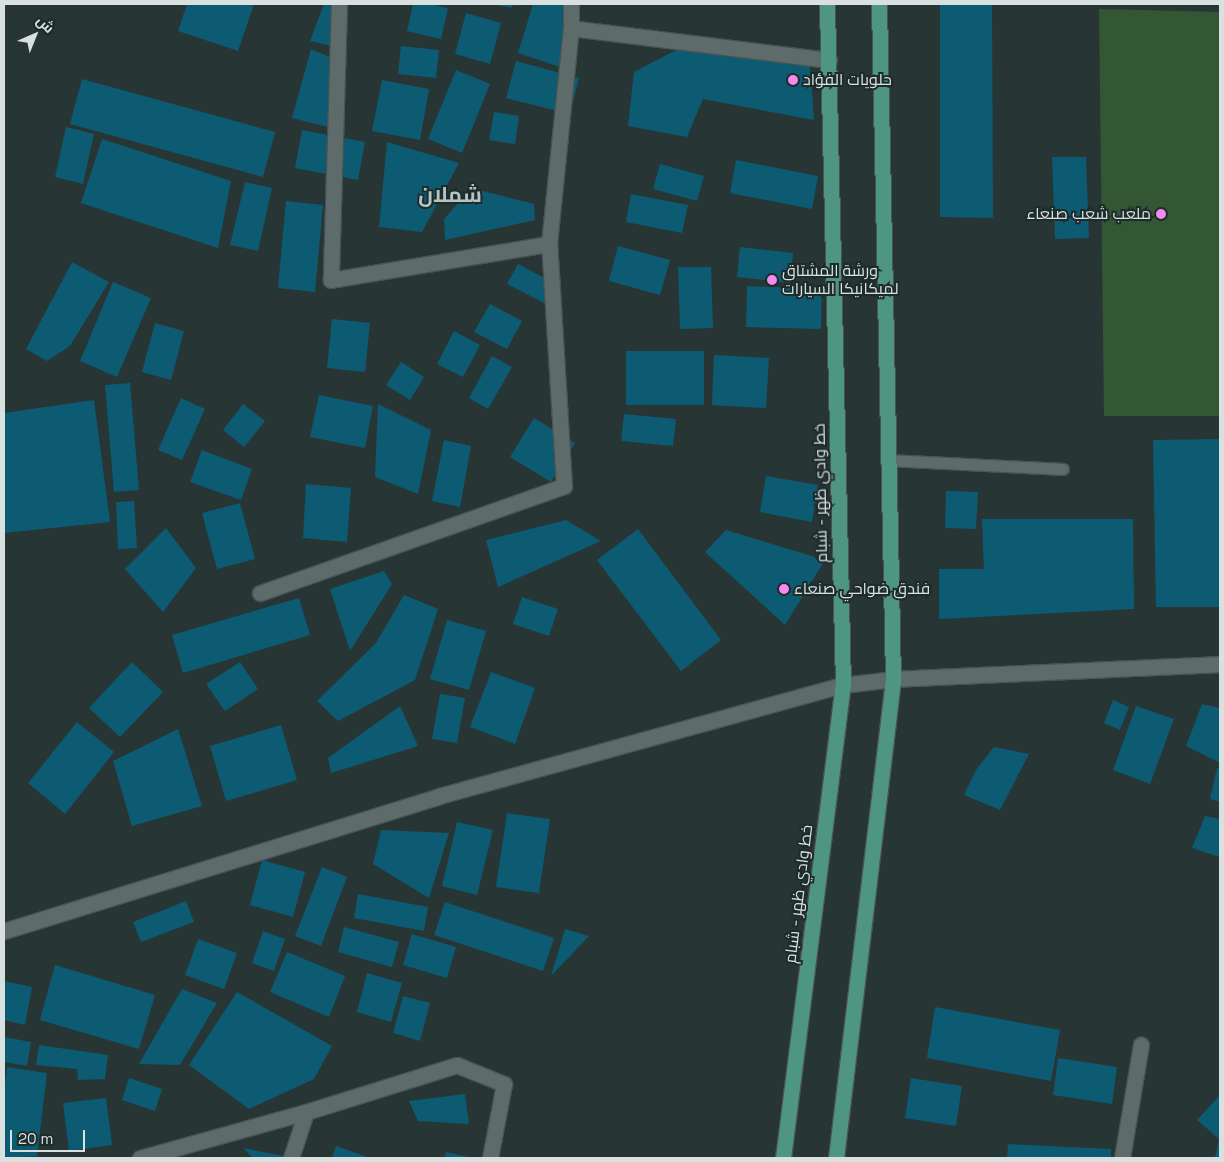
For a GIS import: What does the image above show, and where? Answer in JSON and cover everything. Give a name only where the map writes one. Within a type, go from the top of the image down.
[{"type":"main road","name":"خط وادي ظهر - شبام","points":[[783,1158],[843,686],[827,4]]},
{"type":"main road","points":[[836,1158],[893,679],[879,4]]},
{"type":"street","points":[[339,4],[331,280],[549,244]]},
{"type":"street","points":[[260,593],[564,486],[549,244],[571,4]]},
{"type":"street","points":[[570,28],[828,60]]},
{"type":"street","points":[[5,926],[439,796],[843,686],[893,679],[1220,664]]},
{"type":"street","points":[[1122,1158],[1141,1045]]},
{"type":"street","points":[[140,1158],[306,1112],[457,1065],[504,1084],[490,1158]]},
{"type":"street","points":[[291,1158],[306,1112]]},
{"type":"lane","points":[[888,460],[1063,469]]},
{"type":"green space","name":"ملعب شعب صنعاء","points":[[1099,9],[1220,12],[1220,416],[1104,416]]},
{"type":"building","points":[[187,4],[254,4],[238,51],[178,31]]},
{"type":"building","points":[[324,4],[347,4],[344,49],[310,41]]},
{"type":"building","points":[[413,4],[429,4],[448,8],[441,39],[407,31]]},
{"type":"building","points":[[493,4],[513,4],[512,8]]},
{"type":"building","points":[[533,4],[576,4],[575,72],[518,53]]},
{"type":"building","points":[[940,4],[992,4],[993,218],[940,217]]},
{"type":"building","points":[[466,13],[501,23],[490,64],[455,54]]},
{"type":"building","points":[[686,45],[810,66],[814,120],[703,99],[687,137],[628,126],[634,72]]},
{"type":"building","points":[[401,46],[439,50],[436,78],[398,74]]},
{"type":"building","points":[[311,49],[346,64],[340,130],[292,118]]},
{"type":"building","points":[[516,61],[579,78],[570,114],[506,98]]},
{"type":"building","points":[[456,70],[490,84],[462,153],[428,139]]},
{"type":"building","points":[[82,79],[275,132],[263,177],[70,124]]},
{"type":"building","points":[[382,80],[429,89],[420,140],[372,131]]},
{"type":"building","points":[[494,112],[519,116],[515,144],[489,140]]},
{"type":"building","points":[[66,127],[94,134],[83,184],[55,177]]},
{"type":"building","points":[[302,130],[365,142],[358,180],[295,168]]},
{"type":"building","points":[[102,139],[231,181],[218,248],[81,203]]},
{"type":"building","points":[[387,142],[459,163],[422,232],[379,227]]},
{"type":"building","points":[[1052,157],[1086,157],[1089,238],[1055,239]]},
{"type":"building","points":[[736,160],[818,176],[812,209],[730,193]]},
{"type":"building","points":[[660,164],[704,176],[697,201],[653,189]]},
{"type":"building","points":[[245,182],[272,188],[258,251],[230,245]]},
{"type":"building","points":[[471,188],[534,204],[535,220],[445,240],[444,219]]},
{"type":"building","points":[[631,194],[688,205],[682,233],[626,222]]},
{"type":"building","points":[[286,201],[323,205],[315,292],[278,288]]},
{"type":"building","points":[[618,246],[670,260],[660,295],[609,281]]},
{"type":"building","points":[[740,247],[793,253],[790,283],[737,277]]},
{"type":"building","points":[[72,262],[109,282],[70,346],[47,361],[26,349]]},
{"type":"building","points":[[518,264],[556,284],[546,304],[507,284]]},
{"type":"building","points":[[678,267],[711,267],[713,328],[680,329]]},
{"type":"building","points":[[113,282],[151,298],[117,377],[80,361]]},
{"type":"building","points":[[747,286],[822,289],[821,329],[746,327]]},
{"type":"building","points":[[490,304],[522,321],[507,349],[474,332]]},
{"type":"building","points":[[332,319],[370,323],[365,372],[327,368]]},
{"type":"building","points":[[155,323],[184,331],[171,380],[142,372]]},
{"type":"building","points":[[454,331],[480,345],[463,377],[437,364]]},
{"type":"building","points":[[626,351],[704,351],[704,405],[626,405]]},
{"type":"building","points":[[714,355],[769,358],[766,408],[712,405]]},
{"type":"building","points":[[492,356],[512,367],[488,409],[469,398]]},
{"type":"building","points":[[401,362],[424,377],[410,400],[386,385]]},
{"type":"building","points":[[130,383],[139,490],[114,492],[105,385]]},
{"type":"building","points":[[319,395],[373,406],[365,448],[310,437]]},
{"type":"building","points":[[181,398],[205,409],[182,460],[158,450]]},
{"type":"building","points":[[94,400],[110,522],[4,533],[4,413]]},
{"type":"building","points":[[243,404],[265,421],[244,447],[223,430]]},
{"type":"building","points":[[378,404],[431,430],[418,494],[375,477]]},
{"type":"building","points":[[624,414],[676,419],[673,446],[621,441]]},
{"type":"building","points":[[534,418],[575,443],[551,482],[510,457]]},
{"type":"building","points":[[1220,439],[1220,607],[1156,607],[1153,440]]},
{"type":"building","points":[[444,440],[471,446],[460,507],[432,501]]},
{"type":"building","points":[[202,450],[252,469],[241,500],[190,482]]},
{"type":"building","points":[[766,476],[818,485],[812,522],[760,512]]},
{"type":"building","points":[[306,484],[351,488],[347,542],[303,538]]},
{"type":"building","points":[[946,491],[978,492],[976,529],[945,528]]},
{"type":"building","points":[[134,501],[137,548],[118,549],[116,502]]},
{"type":"building","points":[[240,503],[255,559],[217,569],[202,513]]},
{"type":"building","points":[[982,519],[1133,519],[1134,609],[939,619],[939,569],[984,569]]},
{"type":"building","points":[[566,520],[601,541],[498,587],[486,540]]},
{"type":"building","points":[[166,528],[196,568],[163,612],[125,569]]},
{"type":"building","points":[[638,529],[721,640],[681,671],[597,560]]},
{"type":"building","points":[[726,530],[825,560],[785,625],[705,552]]},
{"type":"building","points":[[384,571],[392,584],[350,651],[330,589]]},
{"type":"building","points":[[404,595],[438,609],[415,680],[338,721],[317,701],[376,643]]},
{"type":"building","points":[[522,597],[558,609],[549,636],[513,624]]},
{"type":"building","points":[[299,598],[310,635],[183,673],[172,635]]},
{"type":"building","points":[[447,620],[486,631],[469,690],[430,679]]},
{"type":"building","points":[[132,662],[163,692],[120,737],[89,708]]},
{"type":"building","points":[[240,662],[258,689],[225,711],[206,684]]},
{"type":"building","points":[[491,672],[535,688],[515,744],[470,727]]},
{"type":"building","points":[[440,694],[465,698],[457,743],[432,739]]},
{"type":"building","points":[[1113,700],[1129,707],[1120,730],[1104,723]]},
{"type":"building","points":[[1202,704],[1220,708],[1220,763],[1186,746]]},
{"type":"building","points":[[400,706],[418,746],[331,773],[328,758]]},
{"type":"building","points":[[1136,706],[1174,719],[1150,784],[1113,770]]},
{"type":"building","points":[[77,722],[114,752],[65,814],[28,783]]},
{"type":"building","points":[[281,725],[297,780],[226,801],[210,746]]},
{"type":"building","points":[[178,729],[202,806],[132,826],[113,761]]},
{"type":"building","points":[[994,747],[1029,754],[1000,810],[964,795],[976,770]]},
{"type":"building","points":[[1217,768],[1220,769],[1220,802],[1210,799]]},
{"type":"building","points":[[507,813],[550,819],[539,893],[496,887]]},
{"type":"building","points":[[1205,816],[1220,819],[1220,857],[1192,848]]},
{"type":"building","points":[[457,822],[493,830],[477,895],[442,886]]},
{"type":"building","points":[[381,830],[449,833],[429,898],[373,864]]},
{"type":"building","points":[[262,860],[305,872],[293,917],[250,905]]},
{"type":"building","points":[[322,867],[347,877],[321,946],[295,936]]},
{"type":"building","points":[[358,894],[428,907],[424,931],[354,918]]},
{"type":"building","points":[[186,901],[194,922],[141,942],[133,922]]},
{"type":"building","points":[[445,902],[554,938],[543,971],[434,935]]},
{"type":"building","points":[[344,927],[399,942],[392,967],[338,952]]},
{"type":"building","points":[[565,929],[589,936],[551,976]]},
{"type":"building","points":[[263,931],[285,939],[274,971],[252,963]]},
{"type":"building","points":[[412,934],[456,947],[447,978],[403,965]]},
{"type":"building","points":[[198,939],[237,953],[224,989],[185,975]]},
{"type":"building","points":[[287,952],[345,976],[329,1017],[270,992]]},
{"type":"building","points":[[55,965],[155,995],[139,1049],[40,1020]]},
{"type":"building","points":[[367,973],[402,983],[391,1022],[357,1012]]},
{"type":"building","points":[[4,981],[32,987],[25,1025],[4,1020]]},
{"type":"building","points":[[182,989],[217,1003],[180,1065],[139,1064]]},
{"type":"building","points":[[237,992],[332,1046],[314,1079],[249,1109],[189,1065]]},
{"type":"building","points":[[403,996],[430,1003],[420,1041],[393,1033]]},
{"type":"building","points":[[935,1007],[1060,1030],[1051,1081],[927,1058]]},
{"type":"building","points":[[4,1037],[31,1042],[27,1066],[4,1062]]},
{"type":"building","points":[[39,1045],[108,1055],[105,1079],[78,1080],[77,1069],[36,1065]]},
{"type":"building","points":[[1058,1058],[1117,1067],[1112,1104],[1053,1095]]},
{"type":"building","points":[[7,1067],[47,1073],[37,1156],[4,1158],[4,1095]]},
{"type":"building","points":[[129,1078],[162,1089],[155,1111],[122,1100]]},
{"type":"building","points":[[911,1078],[962,1086],[956,1126],[905,1118]]},
{"type":"building","points":[[465,1094],[469,1124],[418,1121],[409,1101]]},
{"type":"building","points":[[1220,1095],[1220,1158],[1215,1158],[1219,1139],[1197,1120]]},
{"type":"building","points":[[106,1098],[112,1145],[69,1151],[63,1103]]},
{"type":"building","points":[[1008,1144],[1111,1149],[1111,1158],[1007,1158]]},
{"type":"building","points":[[336,1146],[370,1158],[332,1158]]},
{"type":"building","points":[[243,1148],[289,1157],[289,1158],[253,1158]]},
{"type":"building","points":[[446,1152],[468,1157],[468,1158],[445,1158]]},
{"type":"place","name":"حلويات الفؤاد","points":[[793,80]]},
{"type":"place","name":"ملعب شعب صنعاء","points":[[1161,214]]},
{"type":"place","name":"ورشة المشتاق لميكانيكا السيارات","points":[[772,280]]},
{"type":"place","name":"فندق ضواحي صنعاء","points":[[784,589]]},
{"type":"district","name":"شملان","points":[[450,195]]}]
